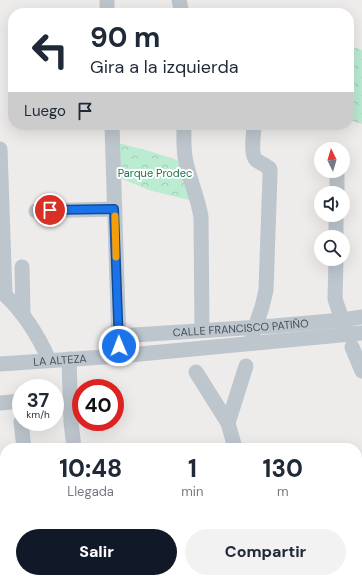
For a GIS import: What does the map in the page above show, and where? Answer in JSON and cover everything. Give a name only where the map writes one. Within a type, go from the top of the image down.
[{"type":"street","points":[[112,130],[119,356]]},
{"type":"street","points":[[184,130],[185,158],[199,204],[201,216],[202,330]]},
{"type":"street","points":[[250,343],[266,290],[270,175],[270,169],[254,157],[254,130]]},
{"type":"street","points":[[0,149],[3,295],[23,313],[40,340],[49,360]]},
{"type":"street","points":[[36,211],[114,209]]},
{"type":"street","points":[[336,266],[335,299],[342,320],[354,339],[362,371]]},
{"type":"street","points":[[22,267],[23,313]]},
{"type":"street","name":"CALLE FRANCISCO PATIÑO","points":[[118,336],[255,327],[362,317]]},
{"type":"street","name":"CALLE FRANCISCO PATIÑO","points":[[119,356],[250,343],[354,339]]},
{"type":"street","name":"LA ALTEZA","points":[[0,364],[119,356]]},
{"type":"street","points":[[69,359],[71,422],[73,443]]},
{"type":"street","points":[[228,423],[246,366]]},
{"type":"street","points":[[196,372],[228,423],[234,443]]},
{"type":"street","points":[[0,403],[12,402]]},
{"type":"street","points":[[22,431],[23,443]]},
{"type":"green space","points":[[354,48],[362,50],[362,124],[354,122]]},
{"type":"green space","name":"Parque Prodec","points":[[118,143],[177,160],[189,181],[189,200],[149,190],[120,178]]},
{"type":"slow traffic","points":[[115,216],[116,257]]},
{"type":"route","points":[[50,210],[114,209],[119,346]]}]
